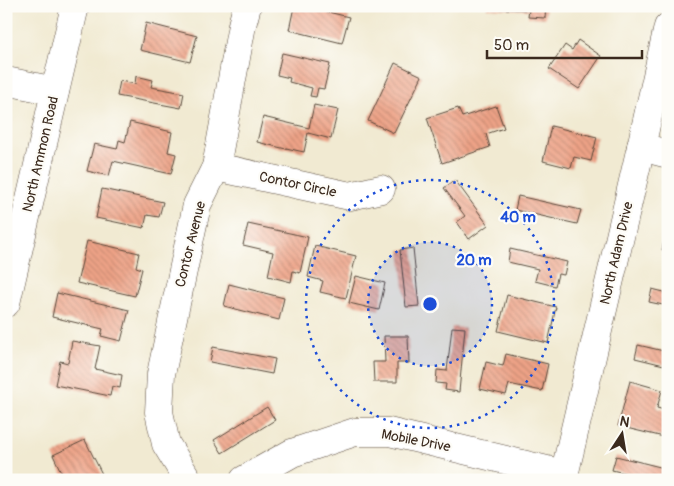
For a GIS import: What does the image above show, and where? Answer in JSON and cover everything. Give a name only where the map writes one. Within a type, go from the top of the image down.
[{"type":"street","name":"North Ammon Road","points":[[6,303],[74,6]]},
{"type":"street","name":"Contor Avenue","points":[[188,480],[166,444],[159,412],[161,374],[197,205],[216,167],[247,6]]},
{"type":"street","name":"North Adam Drive","points":[[564,477],[668,27]]},
{"type":"street","points":[[6,81],[55,91]]},
{"type":"street","points":[[641,147],[668,154]]},
{"type":"street","name":"Contor Circle","points":[[216,167],[350,196],[381,189]]},
{"type":"street","name":"Mobile Drive","points":[[244,480],[292,453],[355,432],[389,432],[564,477]]},
{"type":"building","points":[[305,6],[316,6],[315,9],[349,17],[342,43],[289,30],[294,7],[304,9]]},
{"type":"building","points":[[487,6],[546,6],[545,18],[528,17],[529,10],[487,8]]},
{"type":"building","points":[[146,23],[197,36],[190,62],[140,50]]},
{"type":"building","points":[[578,40],[601,56],[579,89],[549,69],[565,45],[572,50]]},
{"type":"building","points":[[282,53],[330,64],[324,89],[318,88],[316,97],[310,96],[312,88],[289,82],[290,78],[277,75]]},
{"type":"building","points":[[395,63],[422,76],[394,133],[368,121]]},
{"type":"building","points":[[136,76],[153,80],[151,87],[184,93],[181,108],[117,96],[120,81],[135,84]]},
{"type":"building","points":[[314,105],[338,110],[331,139],[308,133],[304,152],[257,142],[263,117],[309,128]]},
{"type":"building","points":[[496,106],[504,128],[486,134],[490,147],[442,163],[427,118],[458,108],[462,117]]},
{"type":"building","points":[[130,122],[172,132],[168,152],[176,154],[171,174],[113,161],[109,176],[87,171],[94,144],[117,149],[119,140],[125,142]]},
{"type":"building","points":[[551,126],[597,137],[591,161],[574,157],[571,168],[543,161]]},
{"type":"building","points":[[455,180],[488,225],[469,239],[457,222],[465,216],[444,188]]},
{"type":"building","points":[[102,189],[163,202],[159,217],[147,215],[144,228],[96,218]]},
{"type":"building","points":[[518,196],[581,210],[577,224],[515,210]]},
{"type":"building","points":[[248,224],[308,237],[300,273],[293,271],[291,282],[268,276],[273,252],[243,245]]},
{"type":"building","points":[[665,235],[668,236],[668,252],[662,250]]},
{"type":"building","points":[[87,241],[139,253],[136,267],[142,269],[135,296],[77,283]]},
{"type":"building","points":[[315,246],[356,256],[346,298],[320,292],[323,281],[308,277]]},
{"type":"building","points":[[413,248],[419,306],[406,307],[400,250]]},
{"type":"building","points":[[510,249],[567,262],[564,275],[558,274],[555,286],[535,281],[538,269],[508,262]]},
{"type":"building","points":[[356,276],[385,283],[379,310],[349,303]]},
{"type":"building","points":[[229,284],[284,298],[279,320],[224,306]]},
{"type":"building","points":[[652,289],[668,293],[668,306],[649,302]]},
{"type":"building","points":[[57,293],[129,310],[121,341],[101,336],[103,329],[52,317]]},
{"type":"building","points":[[507,295],[556,307],[548,343],[498,331]]},
{"type":"building","points":[[452,327],[465,328],[459,392],[445,390],[446,384],[436,383],[437,370],[447,371]]},
{"type":"building","points":[[384,336],[408,336],[409,363],[397,363],[397,382],[374,382],[373,362],[385,362]]},
{"type":"building","points":[[72,341],[100,346],[95,369],[122,375],[120,388],[112,386],[110,396],[55,385],[60,361],[68,363]]},
{"type":"building","points":[[638,345],[668,352],[668,366],[635,358]]},
{"type":"building","points":[[213,347],[275,359],[272,374],[210,362]]},
{"type":"building","points":[[506,354],[548,364],[542,391],[509,384],[506,395],[480,389],[486,362],[503,366]]},
{"type":"building","points":[[630,381],[662,390],[657,408],[668,411],[668,438],[618,426]]},
{"type":"building","points":[[267,407],[275,420],[222,453],[214,440]]},
{"type":"building","points":[[85,440],[105,480],[65,480],[53,455]]},
{"type":"building","points":[[616,456],[668,469],[668,480],[653,480],[612,470]]}]
